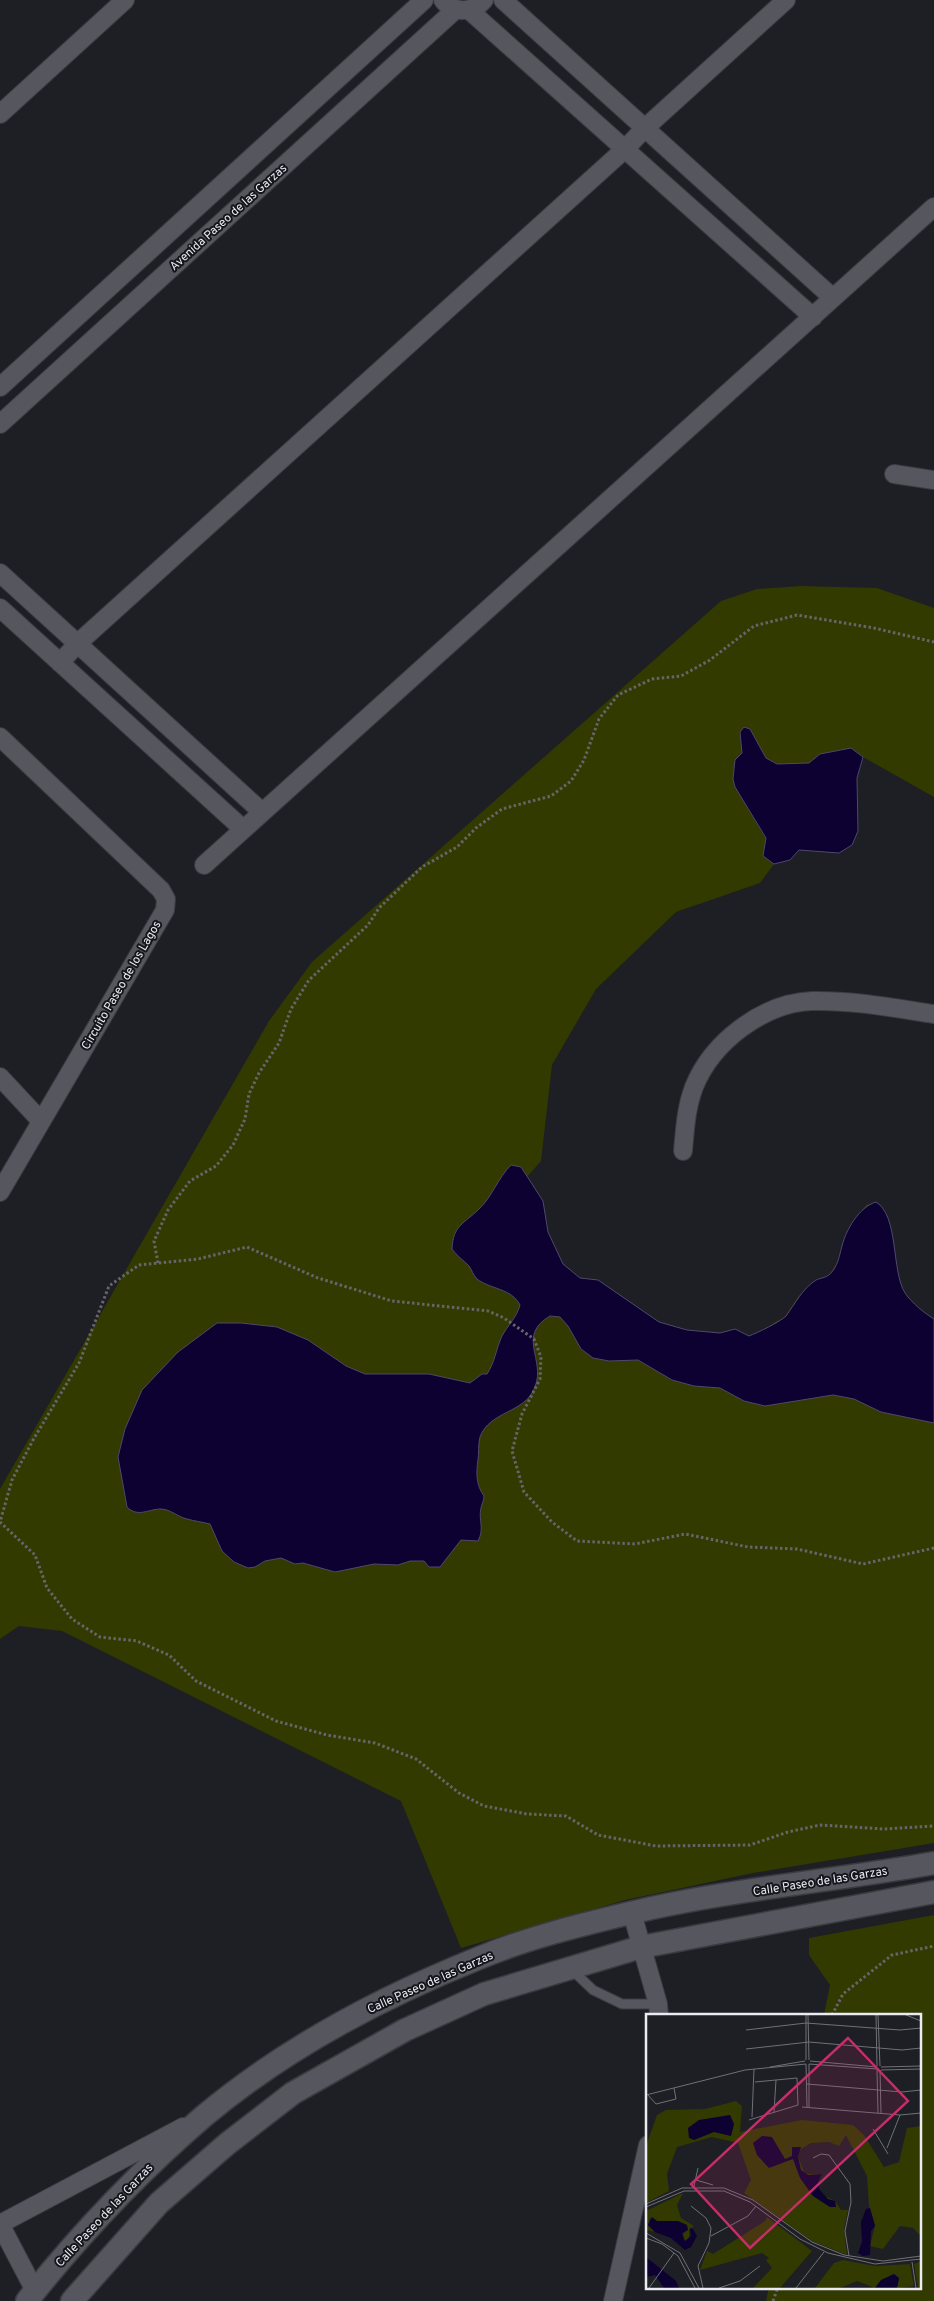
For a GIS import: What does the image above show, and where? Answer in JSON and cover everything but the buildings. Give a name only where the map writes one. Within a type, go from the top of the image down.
[{"type":"street","points":[[0,114],[125,0]]},
{"type":"street","points":[[0,387],[424,0]]},
{"type":"street","name":"Avenida Paseo de las Garzas","points":[[0,424],[456,7],[476,7],[484,0]]},
{"type":"street","points":[[503,0],[833,298]]},
{"type":"street","points":[[60,663],[77,644],[625,149],[645,128],[786,0]]},
{"type":"street","points":[[456,7],[625,149],[813,317]]},
{"type":"street","points":[[204,865],[934,208]]},
{"type":"street","points":[[894,474],[934,480]]},
{"type":"street","points":[[0,573],[262,812]]},
{"type":"street","points":[[0,608],[243,830]]},
{"type":"street","name":"Circuito Paseo de los Lagos","points":[[0,737],[161,890],[166,899],[165,910],[0,1192]]},
{"type":"street","points":[[683,1151],[687,1111],[695,1086],[708,1063],[730,1038],[763,1015],[784,1006],[811,1001],[852,1002],[934,1014]]},
{"type":"street","points":[[0,1077],[41,1121]]},
{"type":"street","name":"Calle Paseo de las Garzas","points":[[31,2296],[75,2243],[131,2183],[205,2115],[272,2067],[342,2023],[402,1992],[481,1957],[573,1928],[632,1913],[685,1902],[934,1863]]},
{"type":"street","points":[[72,2301],[159,2203],[227,2144],[293,2093],[405,2030],[484,1994],[641,1947],[934,1892]]},
{"type":"street","points":[[632,1913],[658,2009]]},
{"type":"street","points":[[342,2023],[358,2055]]},
{"type":"street","points":[[31,2296],[2,2233],[205,2115]]},
{"type":"street","points":[[613,2301],[646,2154]]},
{"type":"lane","points":[[569,1967],[593,1990],[622,2004],[658,2009]]},
{"type":"path","points":[[158,1264],[154,1241],[168,1210],[190,1181],[216,1166],[232,1145],[245,1119],[249,1094],[259,1073],[279,1043],[291,1009],[309,980],[368,925],[379,908],[422,867],[457,848],[476,828],[502,808],[551,796],[571,781],[584,760],[599,719],[618,696],[652,679],[681,676],[710,660],[754,626],[797,615],[874,628],[934,642]]},
{"type":"path","points":[[934,1548],[863,1564],[797,1549],[748,1547],[685,1534],[635,1544],[577,1541],[552,1522],[524,1492],[512,1452],[522,1414],[540,1379],[541,1357],[534,1339],[504,1318],[488,1311],[392,1301],[318,1278],[247,1247],[198,1259],[139,1265],[109,1286],[79,1362],[12,1480],[0,1522],[35,1555],[47,1588],[72,1619],[100,1637],[137,1641],[169,1655],[196,1681],[276,1721],[327,1735],[375,1743],[416,1759],[459,1793],[484,1806],[527,1814],[566,1816],[598,1835],[656,1846],[750,1846],[788,1832],[820,1825],[884,1829],[934,1826]]},
{"type":"path","points":[[833,2014],[843,1994],[892,1955],[934,1946]]},
{"type":"path","points":[[773,2301],[778,2288]]},
{"type":"green space","points":[[801,586],[877,588],[934,608],[934,797],[850,748],[820,754],[809,763],[777,764],[766,758],[750,729],[740,732],[742,753],[735,787],[766,839],[763,856],[774,864],[760,883],[676,912],[596,989],[552,1065],[541,1161],[527,1177],[543,1201],[548,1232],[563,1264],[580,1278],[598,1280],[659,1322],[687,1330],[720,1333],[735,1329],[749,1336],[763,1331],[784,1318],[798,1297],[816,1280],[829,1275],[841,1258],[842,1245],[849,1230],[866,1205],[876,1202],[883,1209],[892,1231],[898,1271],[905,1293],[918,1308],[934,1319],[934,1843],[753,1873],[625,1900],[461,1948],[401,1801],[62,1631],[19,1626],[0,1639],[0,1489],[269,1021],[312,962],[721,601],[757,589]]},
{"type":"green space","points":[[934,1915],[934,2301],[766,2301],[769,2288],[922,2288],[922,2014],[824,2014],[830,1985],[809,1955],[809,1938]]},
{"type":"shaded area","points":[[744,727],[750,729],[766,758],[777,764],[809,763],[820,754],[851,748],[863,757],[857,778],[858,831],[852,845],[839,853],[799,850],[790,860],[774,864],[763,856],[766,838],[735,787],[733,779],[735,760],[742,753],[740,732]]},
{"type":"shaded area","points":[[511,1165],[521,1167],[543,1201],[548,1232],[563,1264],[580,1278],[598,1280],[659,1322],[687,1330],[720,1333],[735,1329],[749,1336],[786,1316],[807,1288],[816,1280],[827,1276],[833,1271],[850,1226],[864,1209],[876,1202],[883,1209],[892,1231],[898,1271],[905,1293],[918,1308],[934,1319],[934,1423],[881,1412],[854,1399],[833,1395],[765,1406],[744,1401],[720,1388],[694,1386],[672,1380],[638,1360],[609,1361],[593,1358],[581,1349],[568,1326],[560,1317],[550,1316],[540,1324],[533,1340],[537,1377],[535,1387],[530,1396],[524,1402],[491,1422],[480,1437],[477,1474],[479,1488],[484,1499],[480,1512],[481,1532],[478,1541],[461,1540],[440,1567],[429,1567],[424,1561],[410,1561],[398,1565],[374,1564],[335,1572],[303,1563],[295,1564],[281,1558],[265,1561],[255,1567],[248,1568],[234,1562],[222,1551],[210,1524],[184,1518],[164,1509],[135,1512],[127,1507],[118,1457],[125,1429],[142,1390],[178,1352],[217,1323],[241,1323],[277,1327],[308,1340],[346,1366],[365,1374],[429,1374],[470,1383],[482,1374],[487,1374],[502,1336],[515,1317],[520,1305],[512,1295],[477,1279],[469,1266],[452,1249],[457,1230],[484,1204]]}]
